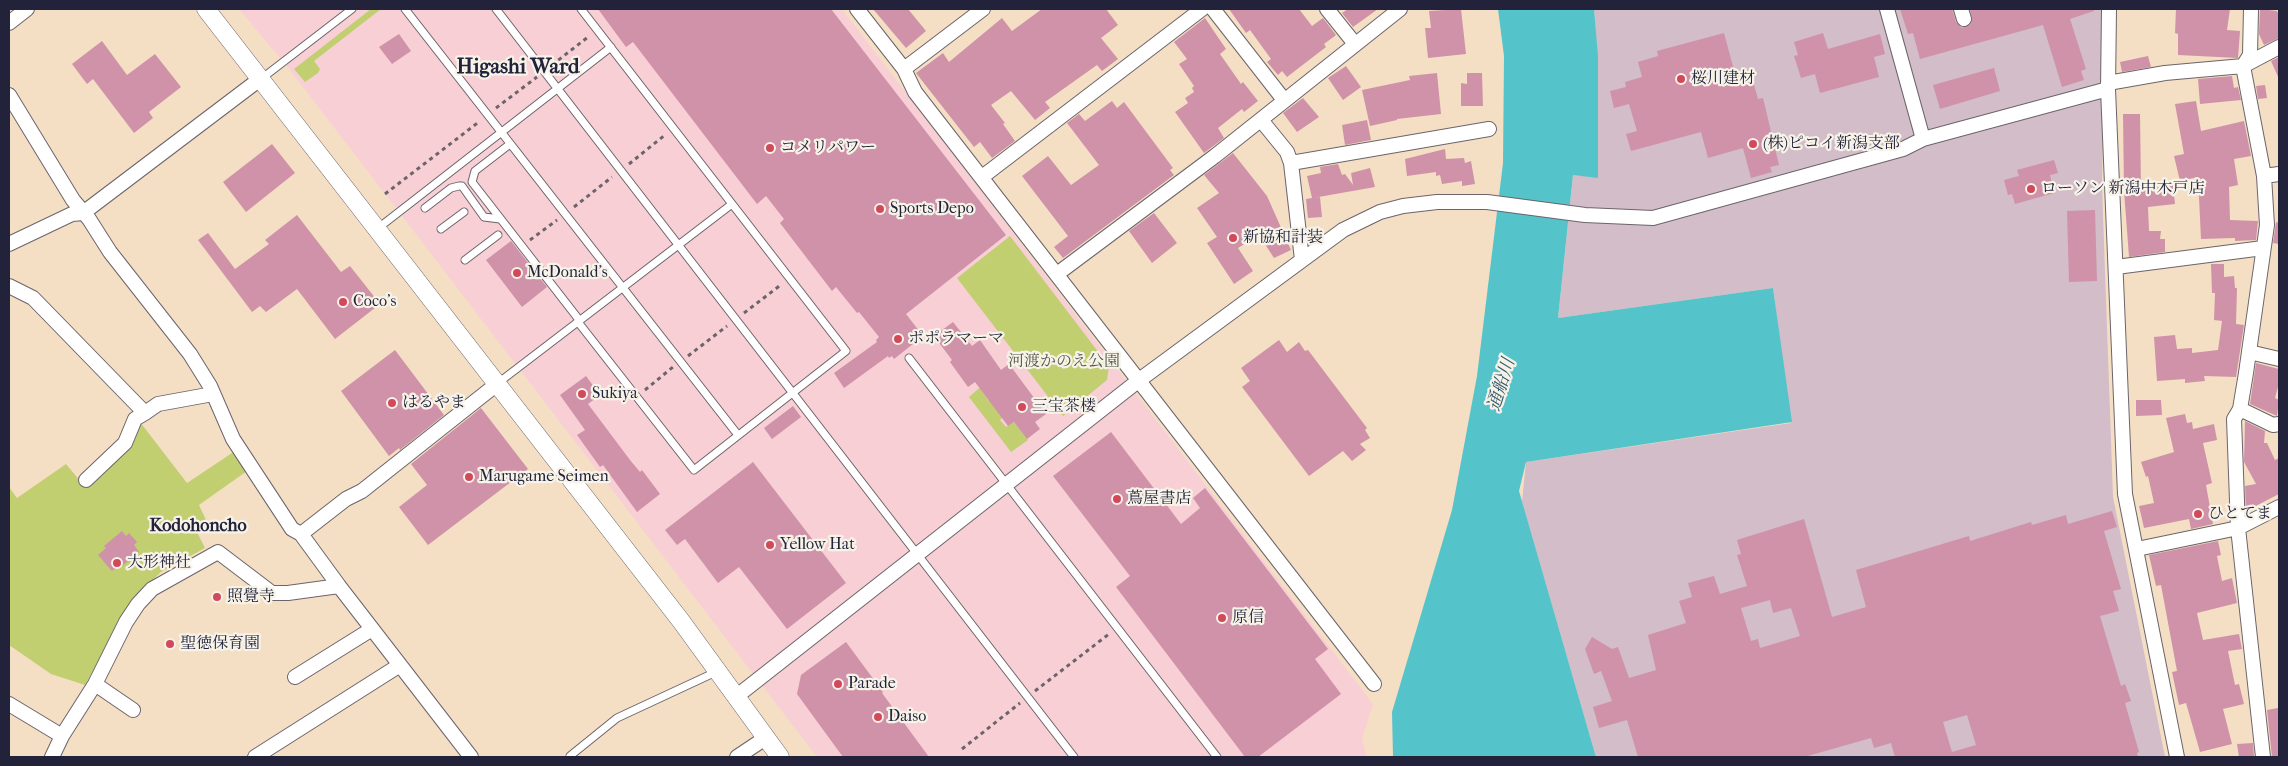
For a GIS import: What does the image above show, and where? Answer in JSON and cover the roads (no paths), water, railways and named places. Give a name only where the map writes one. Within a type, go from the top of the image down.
[{"type":"street","points":[[9,23],[28,9]]},
{"type":"street","points":[[206,9],[718,670],[780,757]]},
{"type":"street","points":[[857,9],[904,70],[915,92],[1374,684]]},
{"type":"street","points":[[904,70],[983,9]]},
{"type":"street","points":[[982,177],[1202,9]]},
{"type":"street","points":[[1212,9],[1284,100]]},
{"type":"street","points":[[1327,9],[1355,44]]},
{"type":"street","points":[[1057,274],[1261,120],[1400,9]]},
{"type":"street","points":[[1887,9],[1923,139]]},
{"type":"street","points":[[2110,9],[2108,86],[2125,494],[2177,757]]},
{"type":"street","points":[[2251,9],[2250,55],[2243,66],[2264,176],[2267,224],[2240,409],[2234,419],[2238,528],[2263,757]]},
{"type":"street","points":[[737,696],[1138,381],[1343,230],[1380,212],[1404,206],[1437,202],[1487,202],[1585,215],[1653,218],[1903,149],[1923,139],[2108,86],[2165,73],[2243,66],[2279,47]]},
{"type":"street","points":[[9,244],[72,214],[83,213],[260,79]]},
{"type":"street","points":[[9,94],[83,213],[136,287],[190,354],[213,394],[233,439],[292,528],[301,534],[465,755]]},
{"type":"street","points":[[1261,120],[1287,152],[1302,260]]},
{"type":"street","points":[[1290,163],[1489,129]]},
{"type":"street","points":[[2264,176],[2279,174]]},
{"type":"street","points":[[2116,267],[2263,248]]},
{"type":"street","points":[[9,286],[33,298],[144,413]]},
{"type":"street","points":[[2249,352],[2279,359]]},
{"type":"street","points":[[301,534],[346,500],[362,491],[497,384]]},
{"type":"street","points":[[86,480],[126,443],[135,419],[158,404],[213,394]]},
{"type":"street","points":[[2240,409],[2273,425],[2279,424]]},
{"type":"street","points":[[2137,549],[2238,528],[2279,506]]},
{"type":"street","points":[[52,757],[62,736],[95,684],[126,622],[142,599],[152,589],[218,552],[272,593],[288,593],[339,586]]},
{"type":"street","points":[[295,677],[372,629]]},
{"type":"street","points":[[255,757],[400,665]]},
{"type":"street","points":[[95,684],[133,710]]},
{"type":"street","points":[[9,704],[62,736]]},
{"type":"street","points":[[737,757],[767,737]]},
{"type":"lane","points":[[260,79],[352,9]]},
{"type":"lane","points":[[405,9],[738,435]]},
{"type":"lane","points":[[496,9],[1074,757]]},
{"type":"lane","points":[[510,144],[475,170],[472,180],[474,186],[694,470],[846,351],[581,9]]},
{"type":"lane","points":[[377,229],[611,48]]},
{"type":"lane","points":[[425,208],[450,188],[462,186],[484,217],[500,219]]},
{"type":"lane","points":[[497,384],[732,204]]},
{"type":"lane","points":[[441,229],[464,212]]},
{"type":"lane","points":[[465,260],[498,235]]},
{"type":"lane","points":[[909,358],[1216,757]]},
{"type":"lane","points":[[570,756],[617,718],[718,670]]},
{"type":"water","name":"通船川","points":[[1498,9],[1594,9],[1598,56],[1598,178],[1573,175],[1558,318],[1773,288],[1792,422],[1526,462],[1519,491],[1596,757],[1393,757],[1392,712],[1452,510],[1477,376],[1503,163],[1504,56]]},
{"type":"place","name":"桜川建材","points":[[1681,79]]},
{"type":"place","name":"(株)ピコイ新潟支部","points":[[1753,144]]},
{"type":"place","name":"コメリパワー","points":[[770,148]]},
{"type":"place","name":"ローソン 新潟中木戸店","points":[[2031,189]]},
{"type":"place","name":"Sports Depo","points":[[880,209]]},
{"type":"place","name":"新協和計装","points":[[1233,238]]},
{"type":"place","name":"McDonald's","points":[[517,273]]},
{"type":"place","name":"Coco's","points":[[343,302]]},
{"type":"place","name":"ポポラマーマ","points":[[898,339]]},
{"type":"place","name":"Sukiya","points":[[582,394]]},
{"type":"place","name":"はるやま","points":[[392,403]]},
{"type":"place","name":"三宝茶楼","points":[[1022,407]]},
{"type":"place","name":"Marugame Seimen","points":[[469,477]]},
{"type":"place","name":"蔦屋書店","points":[[1117,499]]},
{"type":"place","name":"ひとてま","points":[[2198,514]]},
{"type":"place","name":"Yellow Hat","points":[[770,545]]},
{"type":"place","name":"大形神社","points":[[117,563]]},
{"type":"place","name":"照覺寺","points":[[217,597]]},
{"type":"place","name":"原信","points":[[1222,618]]},
{"type":"place","name":"聖徳保育園","points":[[170,644]]},
{"type":"place","name":"Parade","points":[[838,684]]},
{"type":"place","name":"Daiso","points":[[878,717]]},
{"type":"district","name":"Higashi Ward","points":[[518,68]]},
{"type":"district","name":"Kodohoncho","points":[[198,527]]},
{"type":"park label","name":"河渡かのえ公園","points":[[1064,362]]}]
